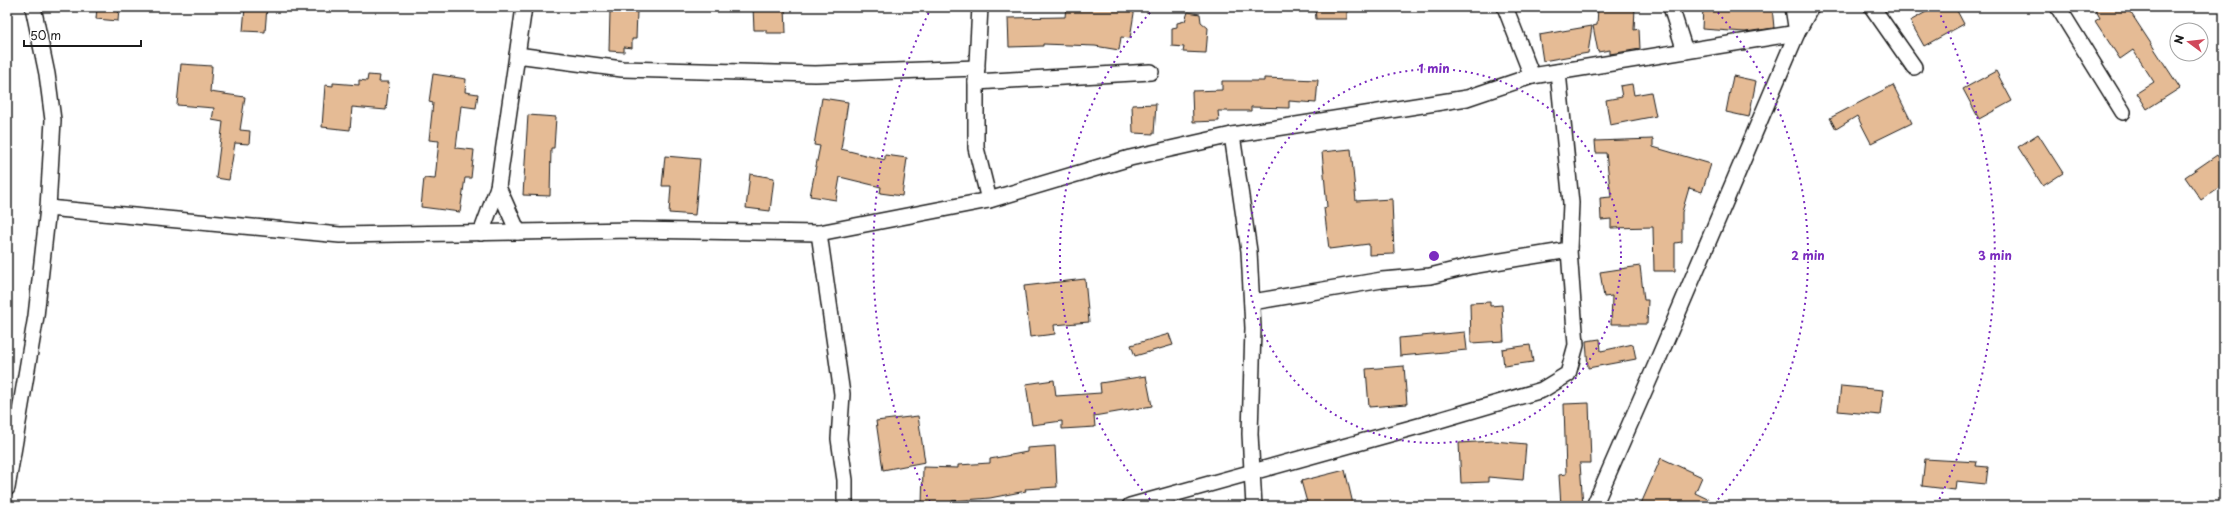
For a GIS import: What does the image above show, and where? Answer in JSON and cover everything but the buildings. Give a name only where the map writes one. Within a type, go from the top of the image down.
[{"type":"street","points":[[7,488],[36,316],[48,208],[53,120],[48,74],[33,7]]},
{"type":"street","points":[[481,233],[498,188],[524,7]]},
{"type":"street","points":[[980,7],[976,75],[976,148],[989,200]]},
{"type":"street","points":[[1505,7],[1532,76]]},
{"type":"street","points":[[1671,7],[1686,51]]},
{"type":"street","points":[[1793,7],[1797,33]]},
{"type":"street","points":[[1594,506],[1797,33],[1811,7]]},
{"type":"street","points":[[1872,7],[1914,67]]},
{"type":"street","points":[[2058,7],[2123,112]]},
{"type":"street","points":[[48,208],[340,235],[634,230],[819,233],[989,200],[1130,158],[1232,135],[1467,98],[1532,76],[1797,33]]},
{"type":"street","points":[[517,55],[622,69],[815,74],[976,75],[1151,72]]},
{"type":"street","points":[[1130,506],[1426,424],[1542,390],[1568,374],[1576,345],[1569,250],[1570,203],[1558,72]]},
{"type":"street","points":[[1232,135],[1249,251],[1253,328],[1250,434],[1254,506]]},
{"type":"street","points":[[498,188],[518,232]]},
{"type":"street","points":[[819,233],[842,394],[839,439],[845,480],[845,506]]},
{"type":"street","points":[[1252,302],[1382,280],[1430,276],[1470,266],[1569,250]]}]
